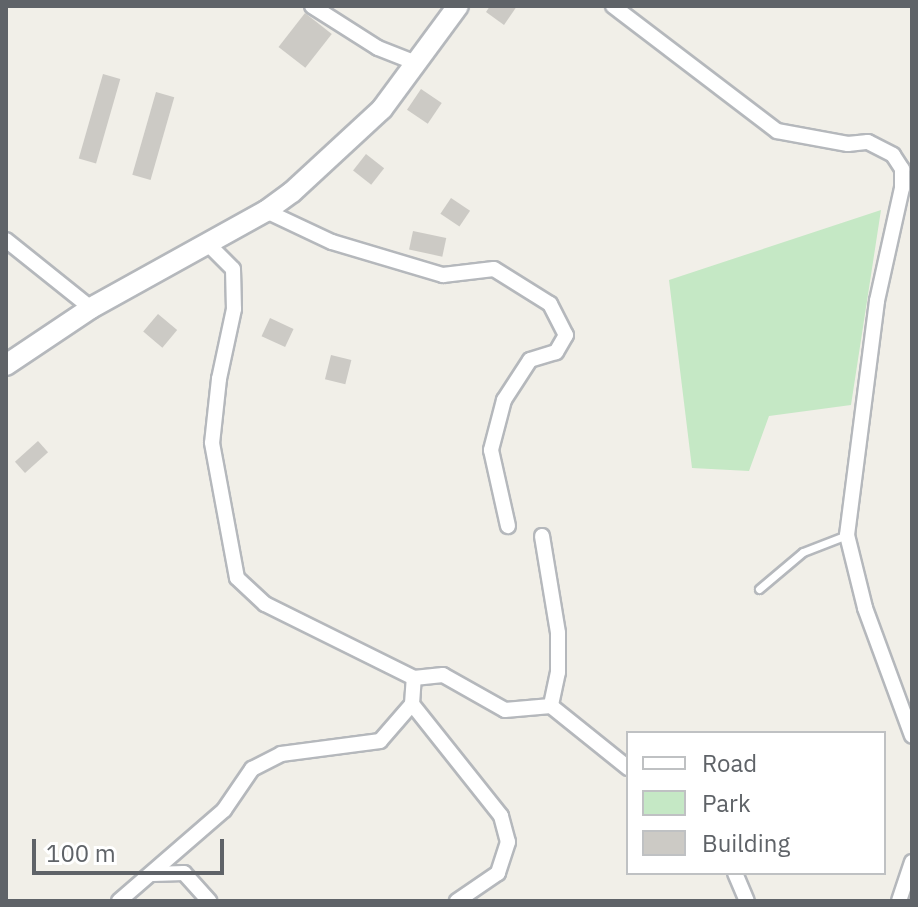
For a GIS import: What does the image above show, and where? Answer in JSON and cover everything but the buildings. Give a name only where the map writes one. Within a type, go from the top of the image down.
[{"type":"main road","points":[[6,365],[91,308],[266,211],[331,159],[382,109],[458,6]]},
{"type":"street","points":[[312,6],[378,48],[416,63]]},
{"type":"street","points":[[613,6],[777,131],[848,144],[868,142],[886,149],[902,169],[902,188],[877,301],[847,535],[865,608],[912,736]]},
{"type":"street","points":[[266,211],[332,242],[443,275],[494,269],[550,304],[566,335],[556,352],[530,360],[504,400],[491,450],[508,526]]},
{"type":"street","points":[[6,240],[91,308]]},
{"type":"street","points":[[208,244],[233,269],[234,309],[219,379],[212,443],[237,578],[265,604],[414,678],[443,675],[505,710],[551,706],[626,766]]},
{"type":"street","points":[[542,536],[558,633],[558,672],[551,706]]},
{"type":"street","points":[[119,901],[224,810],[252,769],[281,754],[380,741],[412,704],[414,678]]},
{"type":"street","points":[[412,704],[501,816],[508,842],[498,873],[457,901]]},
{"type":"street","points":[[899,901],[912,862]]},
{"type":"street","points":[[153,874],[184,873],[209,901]]},
{"type":"street","points":[[736,875],[747,901]]},
{"type":"lane","points":[[759,589],[803,552],[847,535]]},
{"type":"green space","points":[[881,210],[851,405],[769,416],[749,471],[692,468],[669,280]]}]
